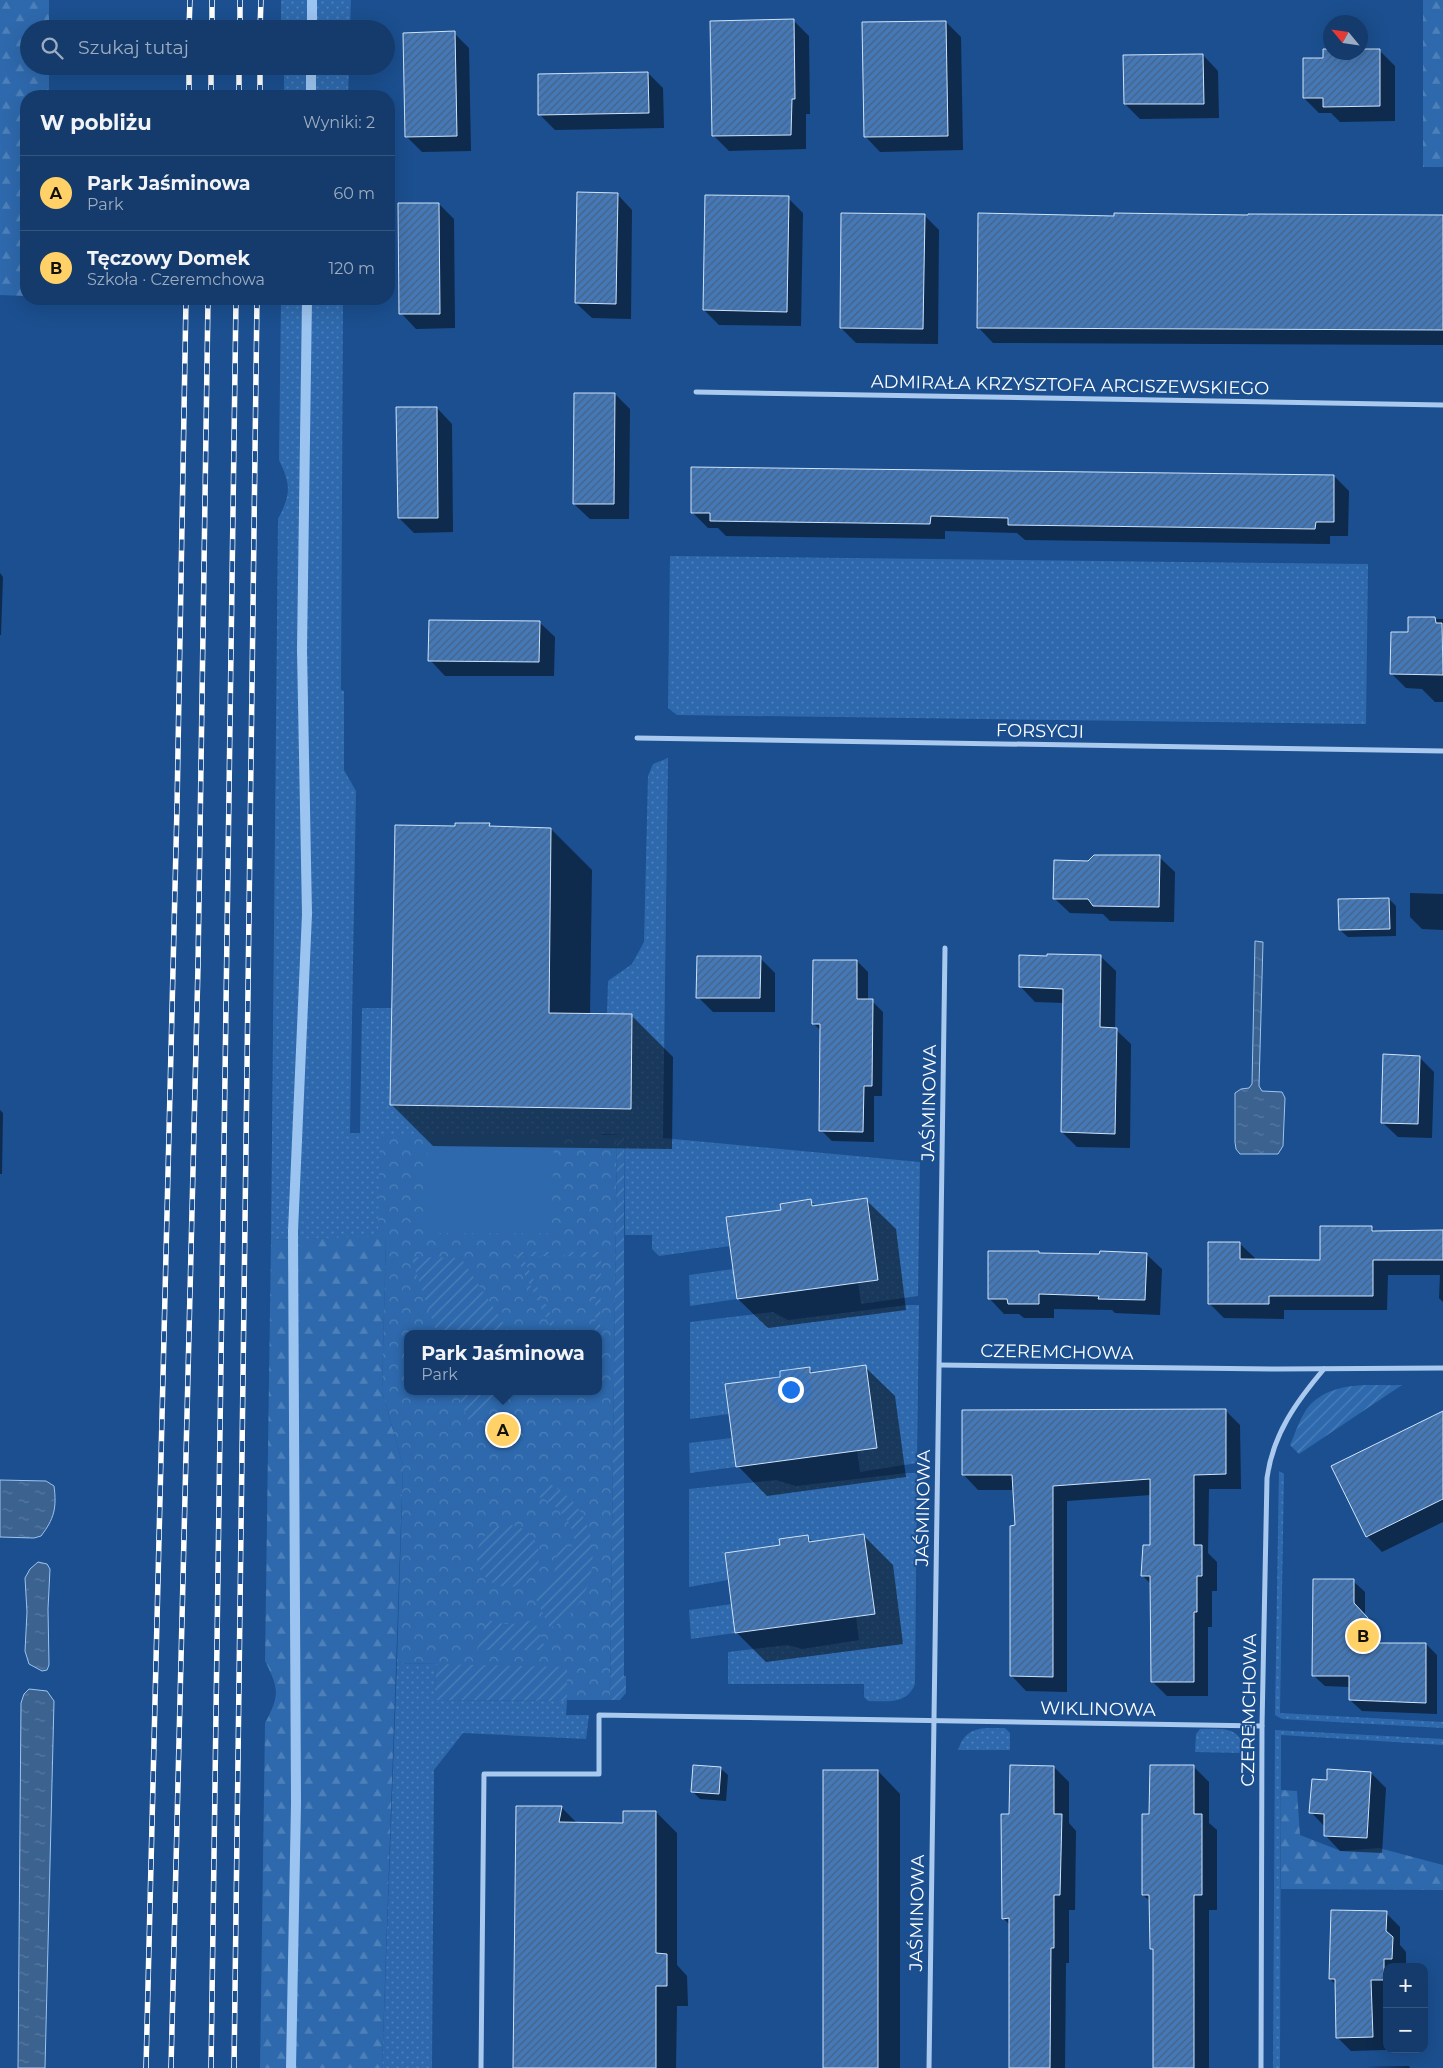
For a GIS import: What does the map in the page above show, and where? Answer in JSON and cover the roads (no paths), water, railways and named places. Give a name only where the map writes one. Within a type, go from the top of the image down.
[{"type":"street","name":"ADMIRAŁA KRZYSZTOFA ARCISZEWSKIEGO","points":[[696,392],[1443,405]]},
{"type":"street","name":"FORSYCJI","points":[[637,738],[1443,751]]},
{"type":"street","name":"JAŚMINOWA","points":[[929,2068],[945,948]]},
{"type":"street","name":"CZEREMCHOWA","points":[[940,1364],[1324,1369],[1443,1368]]},
{"type":"street","name":"CZEREMCHOWA","points":[[1261,2068],[1262,1726],[1268,1478],[1270,1459],[1287,1417],[1324,1369]]},
{"type":"street","name":"WIKLINOWA","points":[[481,2068],[484,1774],[599,1774],[599,1716],[1262,1726]]},
{"type":"water","points":[[1255,941],[1263,942],[1259,1086],[1262,1091],[1282,1092],[1285,1098],[1283,1146],[1278,1154],[1240,1154],[1236,1149],[1235,1142],[1235,1093],[1241,1089],[1249,1088],[1252,1084]]},
{"type":"water","points":[[0,1480],[46,1481],[54,1486],[54,1513],[41,1536],[34,1538],[0,1537]]},
{"type":"water","points":[[38,1562],[47,1564],[50,1569],[48,1609],[49,1665],[47,1670],[42,1671],[29,1664],[25,1651],[27,1612],[25,1578],[30,1569]]},
{"type":"water","points":[[29,1689],[47,1691],[54,1701],[45,2068],[18,2068],[21,1703],[24,1694]]},
{"type":"waterway","points":[[312,0],[312,20]]},
{"type":"waterway","points":[[311,75],[311,90]]},
{"type":"waterway","points":[[291,2068],[296,1803],[293,1231],[307,914],[302,650],[307,305]]},
{"type":"railway","points":[[189,20],[190,0]]},
{"type":"railway","points":[[212,0],[212,20]]},
{"type":"railway","points":[[240,0],[240,20]]},
{"type":"railway","points":[[260,20],[261,0]]},
{"type":"railway","points":[[189,75],[189,90]]},
{"type":"railway","points":[[211,75],[211,90]]},
{"type":"railway","points":[[239,75],[239,90]]},
{"type":"railway","points":[[260,75],[260,90]]},
{"type":"railway","points":[[146,2068],[177,807],[186,305]]},
{"type":"railway","points":[[171,2068],[198,966],[208,305]]},
{"type":"railway","points":[[211,2068],[236,305]]},
{"type":"railway","points":[[234,2068],[257,305]]},
{"type":"place","name":"Park Jaśminowa","points":[[503,1430]]},
{"type":"place","name":"Tęczowy Domek","points":[[1363,1636]]}]
